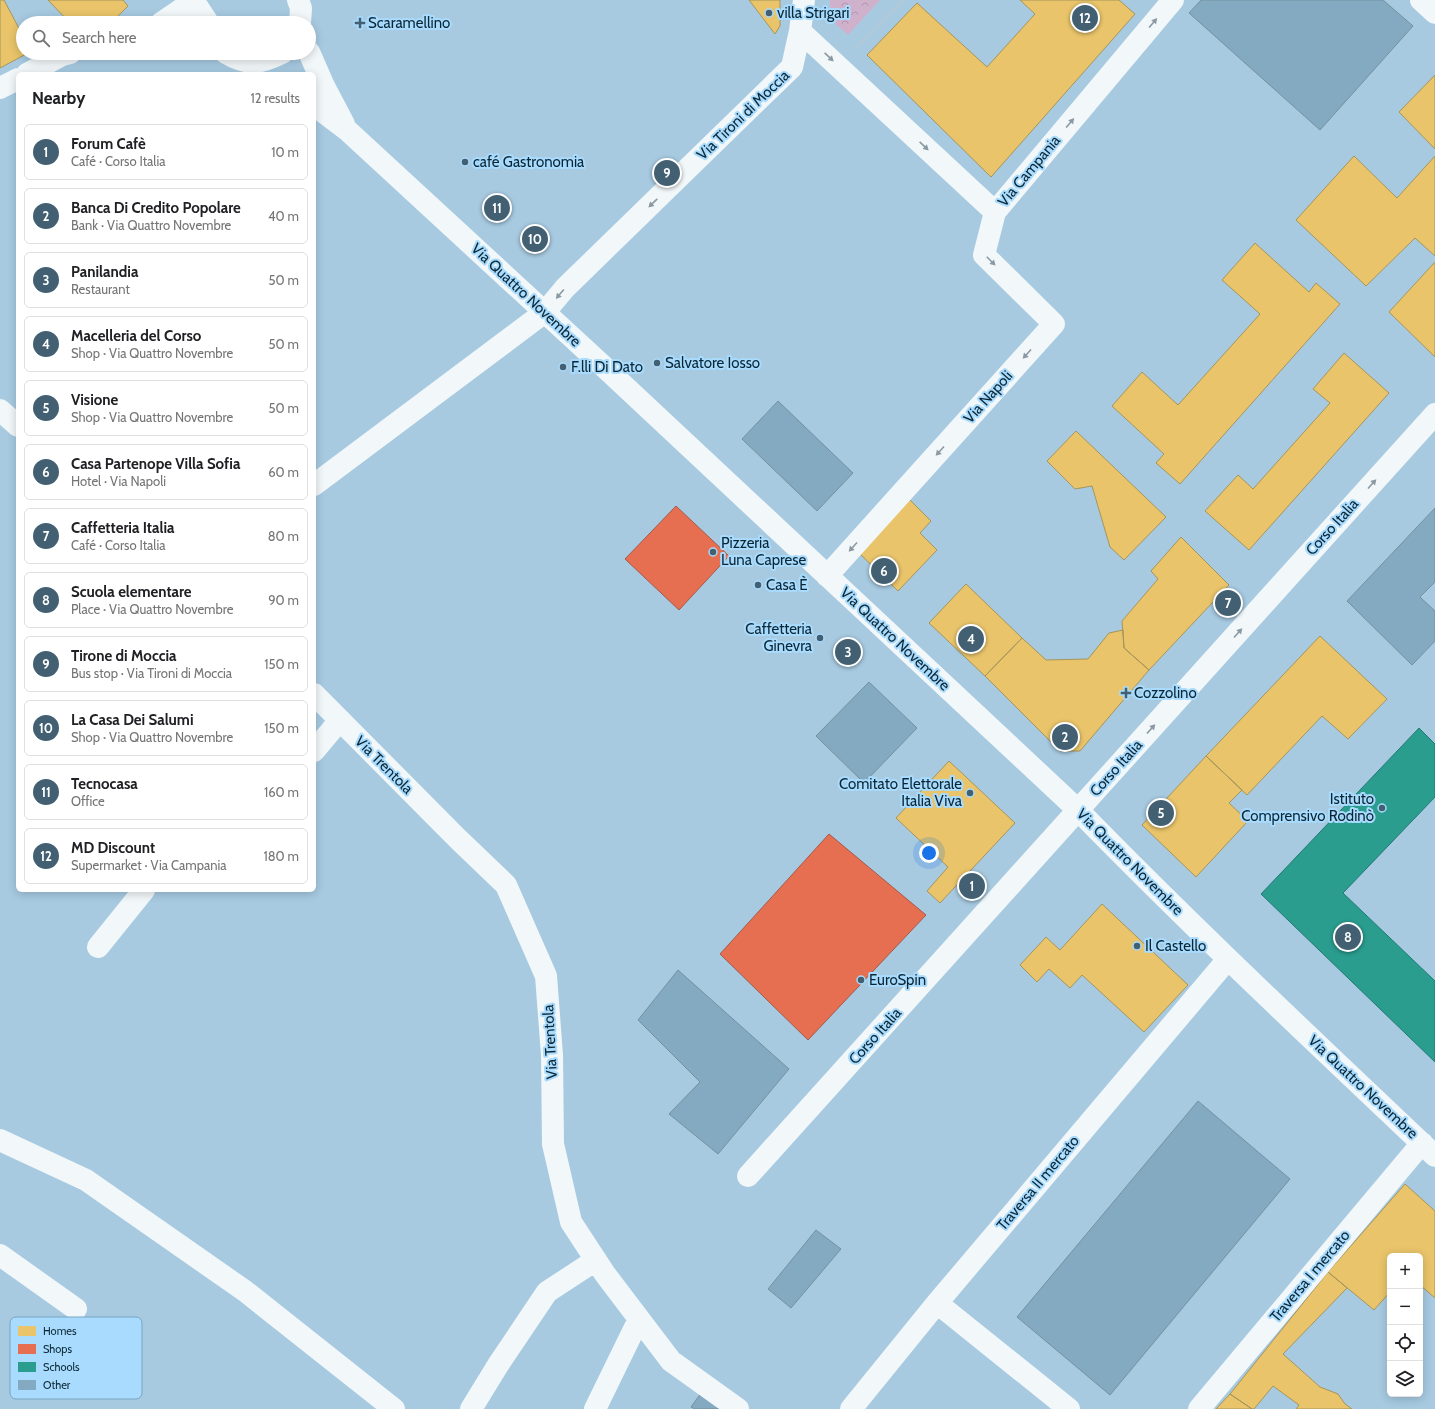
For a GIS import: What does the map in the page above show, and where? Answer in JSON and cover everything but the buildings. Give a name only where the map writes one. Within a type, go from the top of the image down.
[{"type":"street","points":[[172,16],[198,0],[207,9],[207,16]]},
{"type":"street","points":[[298,0],[301,8],[300,16]]},
{"type":"street","name":"Via Tironi di Moccia","points":[[316,484],[545,312],[565,288],[792,67],[800,31],[804,0]]},
{"type":"street","name":"Via Campania","points":[[800,31],[995,212],[1173,0]]},
{"type":"street","points":[[31,72],[53,60]]},
{"type":"street","points":[[240,60],[251,62],[267,60]]},
{"type":"street","name":"Via Quattro Novembre","points":[[312,60],[347,130]]},
{"type":"street","points":[[251,62],[268,72]]},
{"type":"street","points":[[0,88],[16,80]]},
{"type":"street","name":"Via Quattro Novembre","points":[[316,106],[347,130],[545,312],[1078,810],[1228,959],[1428,1149]]},
{"type":"street","name":"Via Napoli","points":[[827,576],[1054,324],[984,255],[995,212]]},
{"type":"street","points":[[0,410],[16,424]]},
{"type":"street","name":"Corso Italia","points":[[748,1176],[1435,414]]},
{"type":"street","name":"Via Trentola","points":[[316,696],[456,838],[506,885],[546,976],[552,1055],[553,1144],[571,1222],[605,1274],[671,1361],[738,1409]]},
{"type":"street","points":[[316,749],[340,720]]},
{"type":"street","points":[[98,947],[142,892]]},
{"type":"street","name":"Traversa II mercato","points":[[851,1409],[937,1303],[1228,959]]},
{"type":"street","points":[[0,1140],[86,1180],[245,1291],[394,1409]]},
{"type":"street","name":"Traversa I mercato","points":[[1199,1409],[1428,1149]]},
{"type":"street","points":[[0,1255],[76,1309]]},
{"type":"street","points":[[471,1409],[498,1365],[547,1292],[596,1260]]},
{"type":"street","points":[[937,1303],[1069,1409]]},
{"type":"street","points":[[595,1409],[639,1319]]},
{"type":"path","points":[[838,66],[903,0]]},
{"type":"green space","name":"villa Strigari","points":[[830,0],[880,0],[848,35],[830,19]]},
{"type":"place","name":"villa Strigari","points":[[769,13]]},
{"type":"place","name":"MD Discount","points":[[1085,18]]},
{"type":"place","name":"Scaramellino","points":[[360,23]]},
{"type":"place","name":"café Gastronomia","points":[[465,162]]},
{"type":"place","name":"Tirone di Moccia","points":[[667,173]]},
{"type":"place","name":"Tecnocasa","points":[[497,208]]},
{"type":"place","name":"La Casa Dei Salumi","points":[[535,239]]},
{"type":"place","name":"Salvatore Iosso","points":[[657,363]]},
{"type":"place","name":"F.lli Di Dato","points":[[563,367]]},
{"type":"place","name":"Pizzeria Luna Caprese","points":[[713,552]]},
{"type":"place","name":"Casa Partenope Villa Sofia","points":[[884,571]]},
{"type":"place","name":"Casa È","points":[[758,585]]},
{"type":"place","name":"Caffetteria Italia","points":[[1228,603]]},
{"type":"place","name":"Caffetteria Ginevra","points":[[820,638]]},
{"type":"place","name":"Macelleria del Corso","points":[[971,639]]},
{"type":"place","name":"Panilandia","points":[[848,652]]},
{"type":"place","name":"Cozzolino","points":[[1126,693]]},
{"type":"place","name":"Banca Di Credito Popolare","points":[[1065,737]]},
{"type":"place","name":"Comitato Elettorale Italia Viva","points":[[970,793]]},
{"type":"place","name":"Istituto Comprensivo Rodinò","points":[[1382,808]]},
{"type":"place","name":"Visione","points":[[1161,813]]},
{"type":"place","name":"Forum Cafè","points":[[972,886]]},
{"type":"place","name":"Scuola elementare","points":[[1348,937]]},
{"type":"place","name":"Il Castello","points":[[1137,946]]},
{"type":"place","name":"EuroSpin","points":[[861,980]]}]
